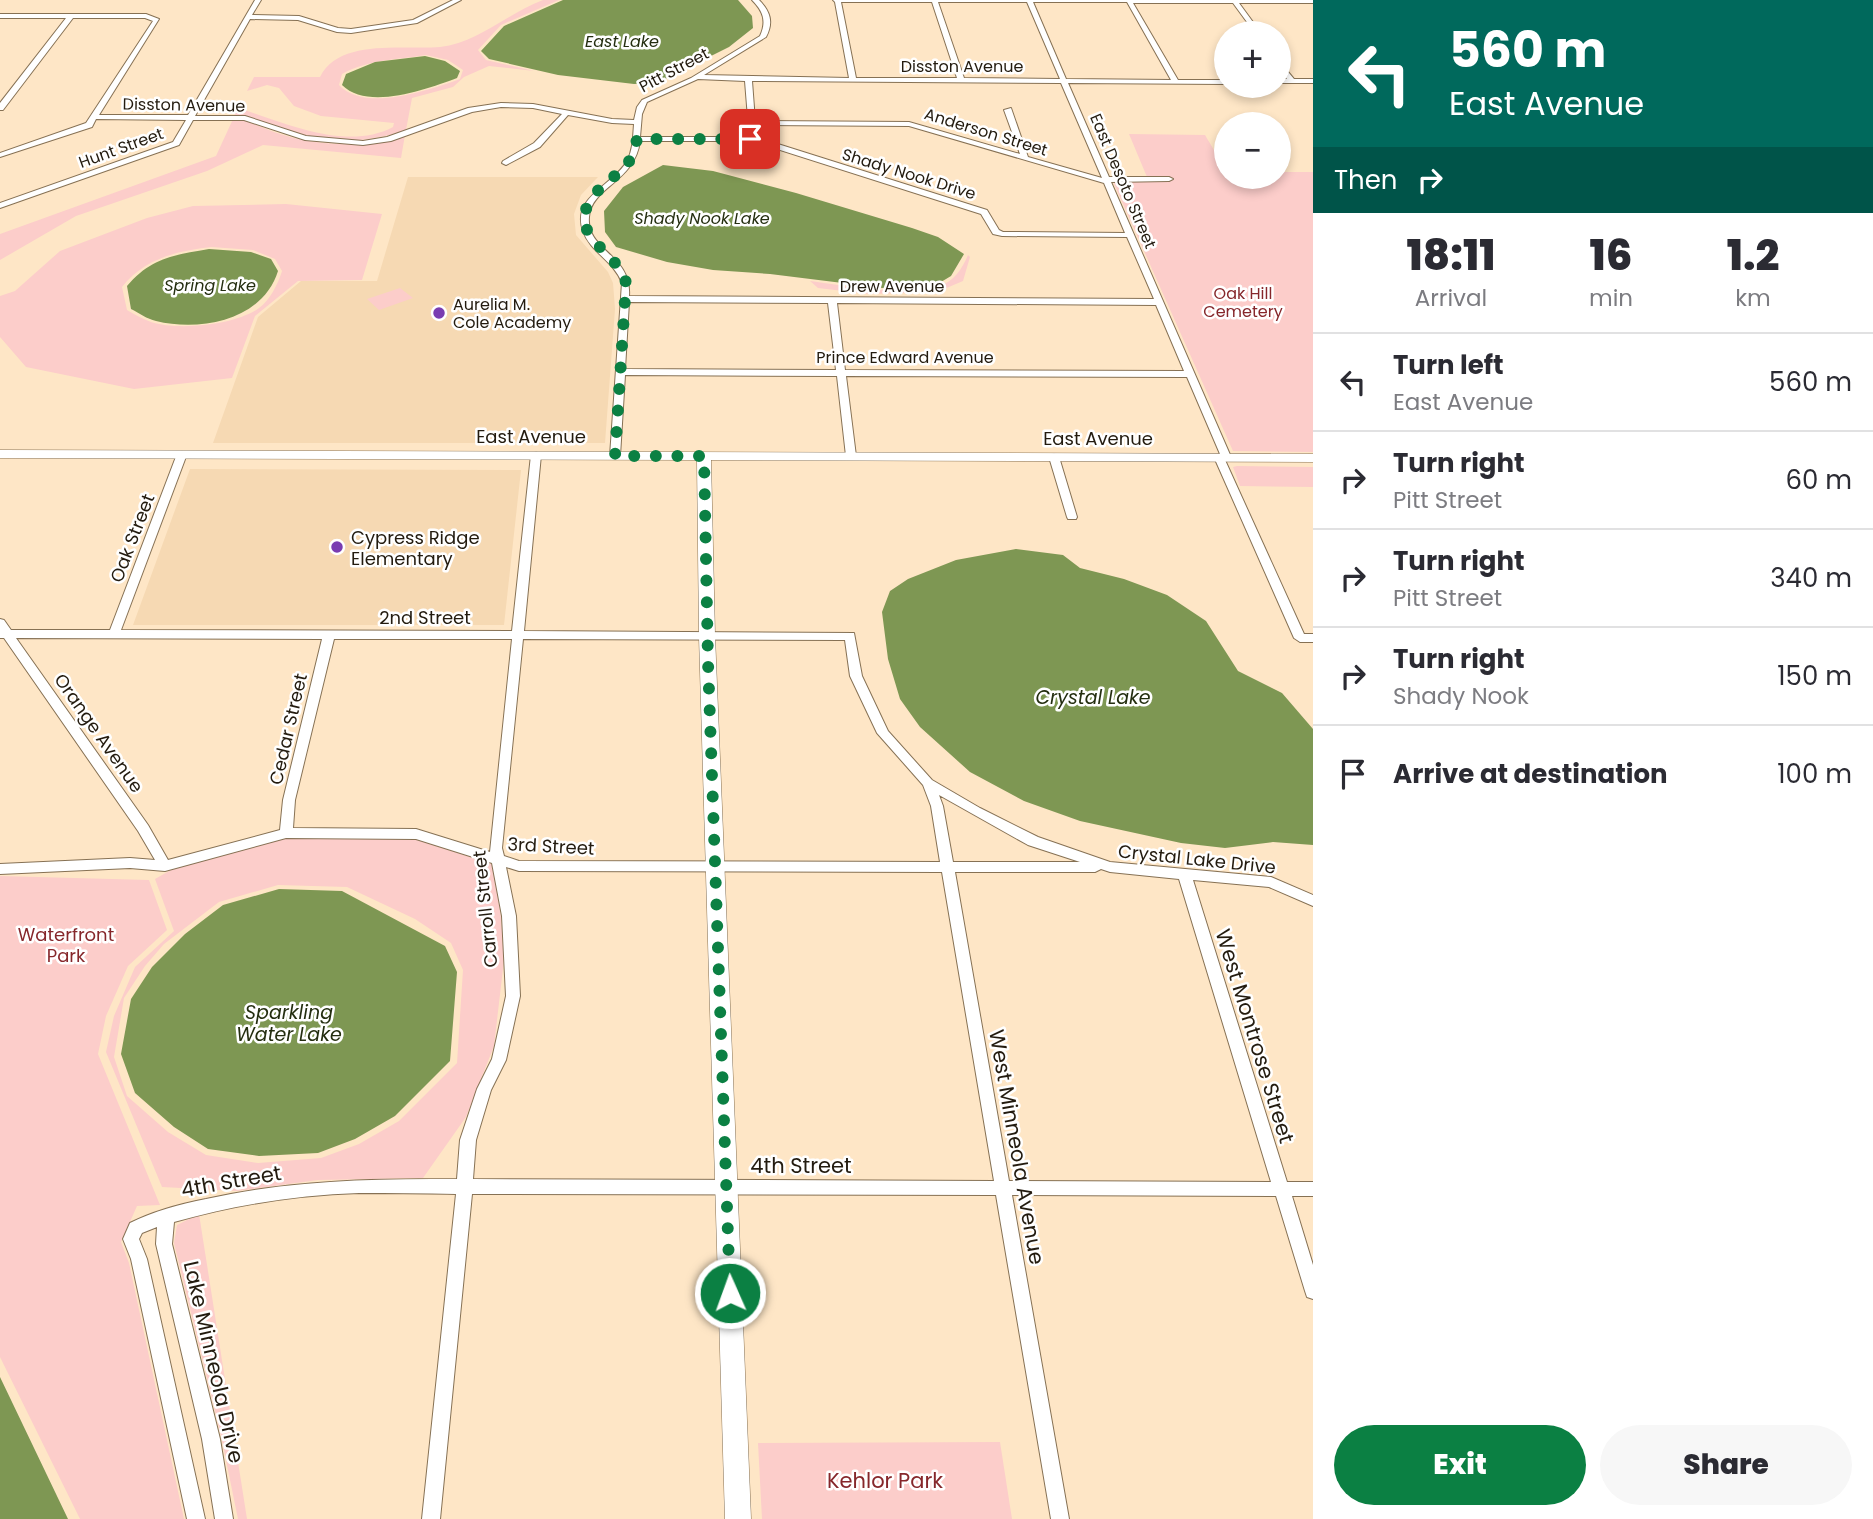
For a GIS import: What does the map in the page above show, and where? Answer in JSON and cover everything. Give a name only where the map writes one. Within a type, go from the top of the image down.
[{"type":"street","name":"Hunt Street","points":[[0,206],[171,146],[179,138],[258,0]]},
{"type":"street","points":[[248,17],[299,18],[337,30],[351,31],[415,22],[458,0]]},
{"type":"street","points":[[755,0],[761,0]]},
{"type":"street","name":"Pitt Street","points":[[615,456],[625,299],[624,275],[590,237],[585,217],[597,192],[631,162],[637,139],[639,108],[644,101],[697,77],[763,37],[768,20],[763,8],[755,0]]},
{"type":"street","points":[[853,80],[837,0],[1313,1]]},
{"type":"street","points":[[934,0],[961,80]]},
{"type":"street","name":"East Desoto Street","points":[[1029,1],[1191,374]]},
{"type":"street","points":[[1129,1],[1175,81]]},
{"type":"street","points":[[1235,1],[1249,21]]},
{"type":"street","points":[[0,16],[146,16],[157,20],[96,117],[83,128],[0,155]]},
{"type":"street","points":[[0,108],[71,16]]},
{"type":"street","name":"Disston Avenue","points":[[697,77],[1214,82]]},
{"type":"street","points":[[637,139],[752,140],[748,79]]},
{"type":"street","points":[[1292,81],[1313,82]]},
{"type":"street","name":"Disston Avenue","points":[[96,117],[245,118],[305,138],[353,142],[388,139],[471,110],[493,106],[533,106],[612,121],[639,122]]},
{"type":"street","points":[[1008,110],[1025,158]]},
{"type":"street","points":[[506,163],[537,145],[567,112]]},
{"type":"street","name":"Anderson Street","points":[[752,123],[909,124],[1108,181],[1169,179]]},
{"type":"street","name":"Shady Nook Drive","points":[[752,140],[984,212],[996,232],[1002,234],[1131,235]]},
{"type":"street","name":"Drew Avenue","points":[[625,299],[1160,302]]},
{"type":"street","points":[[832,299],[851,456]]},
{"type":"street","name":"Prince Edward Avenue","points":[[620,372],[1191,374]]},
{"type":"street","points":[[1191,374],[1300,638],[1311,638]]},
{"type":"street","name":"East Avenue","points":[[0,454],[1313,458]]},
{"type":"street","name":"Oak Street","points":[[114,635],[182,454]]},
{"type":"street","name":"Carroll Street","points":[[431,1519],[468,1140],[484,1089],[499,1060],[513,996],[509,916],[496,848],[537,455]]},
{"type":"street","points":[[704,456],[707,636],[738,1519]]},
{"type":"street","points":[[1054,457],[1072,517]]},
{"type":"street","name":"2nd Street","points":[[3,630],[114,635],[850,636]]},
{"type":"street","name":"Orange Avenue","points":[[3,630],[144,828],[165,866]]},
{"type":"street","name":"Cedar Street","points":[[286,833],[289,800],[329,635]]},
{"type":"street","name":"Crystal Lake Drive","points":[[850,636],[856,676],[874,718],[894,748],[928,783],[1033,841],[1110,867],[1271,883],[1313,901]]},
{"type":"street","name":"West Minneola Avenue","points":[[928,783],[937,806],[1060,1519]]},
{"type":"street","name":"3rd Street","points":[[0,869],[130,863],[165,866],[286,833],[416,834],[519,866],[1110,867]]},
{"type":"street","name":"West Montrose Street","points":[[1184,873],[1313,1291]]},
{"type":"street","name":"4th Street","points":[[196,1519],[139,1259],[131,1239],[136,1228],[195,1207],[317,1189],[465,1186],[1313,1189]]},
{"type":"street","name":"Lake Minneola Drive","points":[[166,1216],[164,1244],[211,1439],[224,1519]]},
{"type":"shaded area","name":"Aurelia M. Cole Academy","points":[[408,177],[598,177],[581,195],[574,214],[576,235],[608,272],[613,283],[615,309],[605,443],[213,443],[258,317],[301,281],[377,281]]},
{"type":"shaded area","name":"Cypress Ridge Elementary","points":[[190,469],[521,470],[504,625],[133,625]]},
{"type":"green space","points":[[543,0],[559,0],[501,25],[478,50],[486,60],[534,71],[489,66],[464,77],[453,87],[412,98],[406,130],[368,139],[329,140],[234,116],[238,108],[295,127],[335,136],[375,134],[393,127],[394,123],[321,116],[294,106],[279,88],[267,85],[247,91],[254,77],[320,77],[329,65],[342,56],[357,51],[454,44],[480,34]],"holes":[[[426,55],[448,60],[463,70],[460,79],[398,97],[365,97],[350,93],[339,85],[342,74],[373,63]]]},
{"type":"green space","points":[[233,119],[290,137],[323,143],[356,144],[405,135],[401,158],[263,145],[207,171],[76,216],[0,260],[0,234],[216,156]]},
{"type":"green space","name":"Oak Hill Cemetery","points":[[1129,134],[1205,135],[1214,150],[1214,189],[1291,189],[1291,172],[1313,172],[1313,452],[1233,451],[1111,177],[1147,177]]},
{"type":"green space","points":[[286,204],[382,214],[362,280],[298,281],[255,316],[232,378],[134,389],[26,367],[0,337],[0,296],[15,291],[60,251],[147,218],[193,206]],"holes":[[[211,247],[253,250],[275,259],[282,271],[267,301],[249,314],[206,325],[176,326],[151,322],[127,310],[122,287],[151,263],[173,254]]]},
{"type":"green space","points":[[968,255],[970,257],[963,281],[937,292],[869,294],[818,288],[810,281],[876,290],[927,289],[945,284],[953,278]]},
{"type":"green space","points":[[400,288],[413,298],[379,310],[367,299]]},
{"type":"green space","points":[[1233,467],[1313,467],[1313,487],[1240,486]]},
{"type":"green space","points":[[285,838],[414,839],[492,864],[501,917],[504,960],[494,1046],[466,1117],[423,1178],[318,1180],[237,1191],[162,1187],[106,1052],[114,1016],[135,967],[174,931],[155,879],[171,870]],"holes":[[[278,885],[347,887],[415,919],[451,943],[463,970],[457,1063],[399,1121],[359,1144],[321,1158],[258,1163],[206,1155],[168,1132],[127,1096],[114,1057],[124,998],[145,966],[164,944],[219,902]]]},
{"type":"green space","name":"Waterfront Park","points":[[0,876],[149,880],[167,930],[128,966],[106,1016],[98,1054],[160,1205],[137,1206],[121,1242],[129,1263],[184,1519],[80,1519],[0,1357]]},
{"type":"green space","points":[[199,1214],[247,1519],[238,1519],[221,1436],[174,1243],[177,1225]]},
{"type":"green space","name":"Kehlor Park","points":[[1000,1442],[1012,1519],[762,1519],[758,1443]]},
{"type":"water","name":"East Lake","points":[[563,0],[738,0],[752,16],[753,28],[729,47],[657,83],[634,84],[558,75],[489,59],[481,51],[504,26]]},
{"type":"water","points":[[425,56],[445,61],[460,71],[457,78],[414,92],[382,97],[353,93],[342,85],[346,74],[375,62]]},
{"type":"water","name":"Shady Nook Lake","points":[[663,165],[713,171],[796,193],[938,237],[964,254],[951,276],[936,285],[891,289],[713,270],[667,262],[616,247],[605,232],[604,211],[623,187]]},
{"type":"water","name":"Spring Lake","points":[[209,249],[251,252],[271,259],[278,271],[270,288],[259,301],[245,311],[210,323],[192,325],[156,321],[131,309],[127,286],[145,269],[164,259]]},
{"type":"water","name":"Crystal Lake","points":[[1016,549],[1063,555],[1080,568],[1124,579],[1167,595],[1206,621],[1238,671],[1282,693],[1313,729],[1313,845],[1273,842],[1225,848],[1181,843],[1080,821],[1024,801],[970,772],[920,727],[900,699],[888,659],[882,612],[890,591],[908,579],[956,560]]},
{"type":"water","name":"Sparkling Water Lake","points":[[279,889],[342,891],[445,946],[457,972],[450,1061],[395,1116],[355,1139],[318,1153],[259,1156],[208,1149],[174,1127],[135,1093],[121,1054],[131,999],[152,967],[185,934],[223,905]]},
{"type":"water","points":[[0,1377],[68,1519],[0,1519]]},
{"type":"place","name":"Aurelia M. Cole Academy","points":[[439,313]]},
{"type":"place","name":"Cypress Ridge Elementary","points":[[337,547]]},
{"type":"route","points":[[730,1293],[708,662],[704,456],[615,456],[626,283],[622,271],[590,237],[585,217],[597,192],[631,162],[637,139],[750,139]]}]
